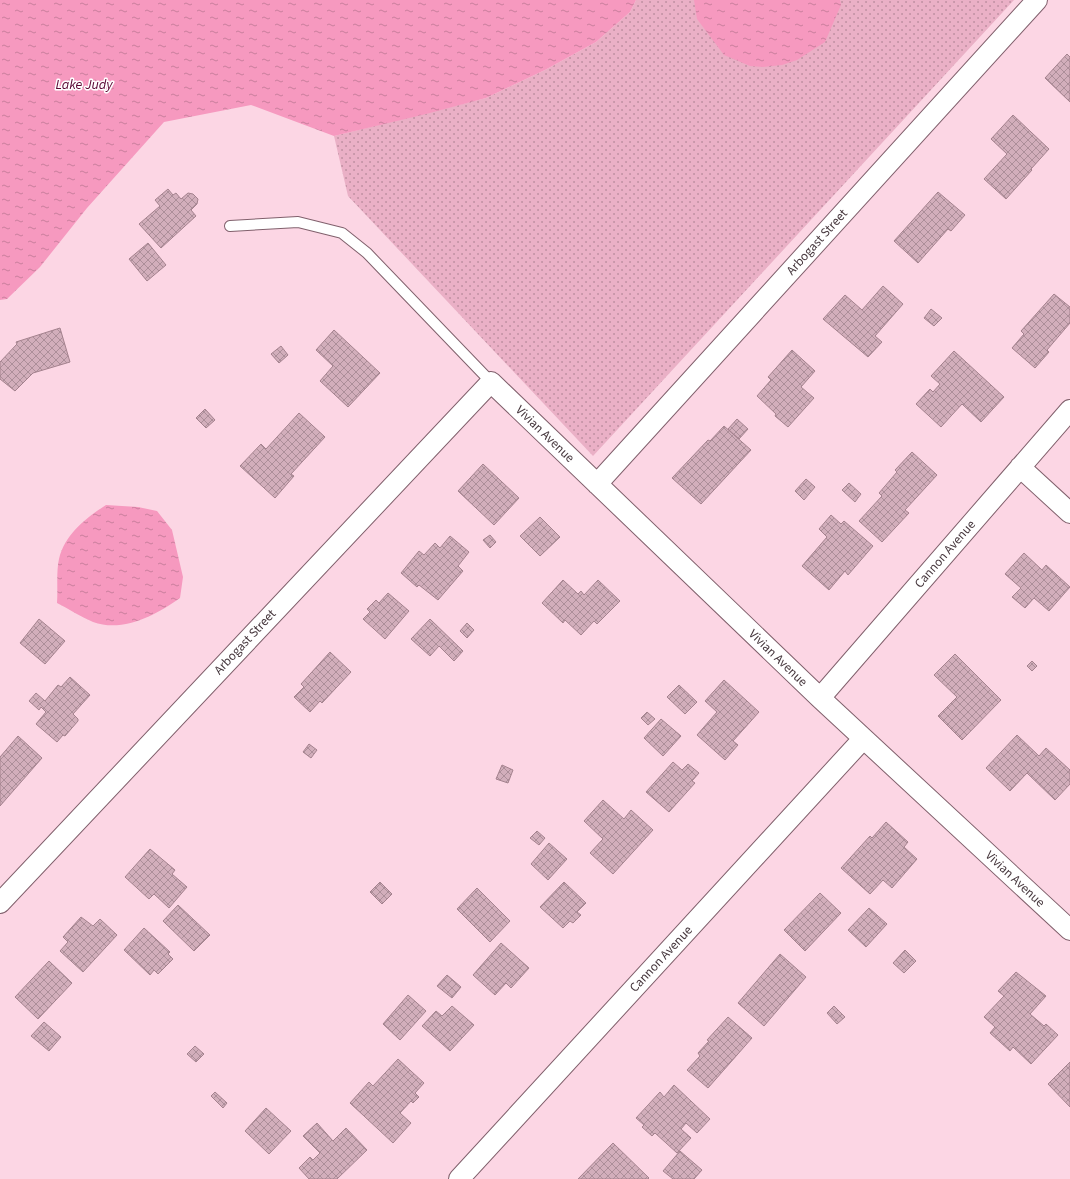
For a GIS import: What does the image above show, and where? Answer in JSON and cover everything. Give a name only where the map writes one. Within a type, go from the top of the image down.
[{"type":"street","name":"Arbogast Street","points":[[597,484],[1037,0]]},
{"type":"street","name":"Arbogast Street","points":[[0,903],[490,382]]},
{"type":"street","name":"Vivian Avenue","points":[[490,382],[863,739],[1070,930]]},
{"type":"street","name":"Cannon Avenue","points":[[820,698],[1070,410]]},
{"type":"street","points":[[1020,467],[1070,513]]},
{"type":"street","name":"Cannon Avenue","points":[[459,1179],[863,739]]},
{"type":"lane","points":[[230,226],[298,222],[342,233],[367,253],[490,382]]},
{"type":"shaded area","points":[[636,0],[1014,0],[593,456],[348,196],[334,136],[486,98],[545,70],[596,42],[630,12]]},
{"type":"water","name":"Lake Judy","points":[[0,0],[636,0],[630,12],[596,42],[545,70],[486,98],[426,114],[334,136],[251,105],[164,122],[87,208],[40,267],[7,299],[0,300]]},
{"type":"water","points":[[694,0],[840,0],[841,5],[825,42],[797,60],[782,65],[763,67],[750,66],[724,55],[697,19]]},
{"type":"water","points":[[106,505],[138,507],[157,511],[172,530],[183,577],[180,598],[150,616],[127,624],[104,625],[93,622],[57,603],[59,559],[66,542],[71,534],[84,521]]},
{"type":"building","points":[[1067,54],[1070,57],[1070,102],[1045,78]]},
{"type":"building","points":[[1013,115],[1049,149],[1006,199],[984,179],[1007,154],[991,139]]},
{"type":"building","points":[[168,189],[173,195],[176,193],[181,199],[188,193],[193,194],[198,199],[197,204],[191,210],[196,216],[161,248],[139,224],[160,206],[155,200]]},
{"type":"building","points":[[938,192],[965,215],[951,231],[948,229],[918,263],[894,241]]},
{"type":"building","points":[[148,243],[166,265],[147,281],[129,259]]},
{"type":"building","points":[[883,286],[903,304],[875,336],[882,342],[868,357],[823,319],[845,295],[862,310]]},
{"type":"building","points":[[1054,294],[1070,307],[1070,323],[1047,350],[1049,352],[1035,368],[1012,348],[1024,334],[1021,331]]},
{"type":"building","points":[[931,309],[942,318],[934,326],[924,318]]},
{"type":"building","points":[[60,328],[70,362],[33,373],[15,391],[0,379],[0,362],[17,344],[16,342]]},
{"type":"building","points":[[334,330],[380,373],[348,407],[320,381],[333,366],[316,350]]},
{"type":"building","points":[[281,346],[288,355],[279,363],[271,354]]},
{"type":"building","points":[[792,350],[815,371],[801,387],[814,398],[788,427],[775,416],[776,414],[757,396],[771,380],[768,377]]},
{"type":"building","points":[[954,351],[1004,397],[981,422],[962,404],[941,427],[916,404],[930,389],[933,392],[940,384],[931,376]]},
{"type":"building","points":[[205,409],[215,420],[206,428],[196,418]]},
{"type":"building","points":[[299,413],[325,437],[291,474],[294,476],[275,498],[240,466],[261,444],[266,449]]},
{"type":"building","points":[[737,419],[748,429],[739,439],[728,429]]},
{"type":"building","points":[[724,426],[751,450],[701,504],[672,478],[708,440],[710,441]]},
{"type":"building","points":[[912,452],[937,475],[905,510],[909,513],[882,542],[859,521],[882,496],[879,493],[897,472],[895,470]]},
{"type":"building","points":[[483,464],[519,498],[494,525],[458,491]]},
{"type":"building","points":[[806,479],[815,487],[804,500],[795,491]]},
{"type":"building","points":[[849,483],[861,494],[855,502],[842,490]]},
{"type":"building","points":[[831,515],[841,524],[844,521],[873,546],[848,575],[845,571],[829,590],[802,566],[827,537],[819,529]]},
{"type":"building","points":[[540,517],[560,537],[540,556],[520,536]]},
{"type":"building","points":[[490,535],[496,542],[490,548],[483,540]]},
{"type":"building","points":[[450,536],[469,552],[458,566],[463,571],[438,600],[419,585],[417,587],[401,573],[419,551],[424,555],[435,543],[440,548]]},
{"type":"building","points":[[1024,553],[1042,570],[1046,565],[1070,587],[1049,611],[1034,598],[1025,608],[1012,597],[1021,588],[1005,574]]},
{"type":"building","points":[[563,580],[578,594],[581,591],[584,595],[598,580],[620,601],[597,624],[594,621],[581,635],[565,620],[563,623],[542,603]]},
{"type":"building","points":[[388,593],[409,611],[385,639],[363,619],[370,612],[367,609],[376,600],[379,603]]},
{"type":"building","points":[[39,619],[65,641],[45,664],[20,643]]},
{"type":"building","points":[[430,619],[463,651],[454,661],[439,646],[430,656],[411,639]]},
{"type":"building","points":[[467,623],[474,630],[467,638],[460,631]]},
{"type":"building","points":[[330,652],[351,672],[322,703],[320,701],[310,712],[294,697],[304,687],[301,684]]},
{"type":"building","points":[[955,654],[1001,700],[962,740],[938,716],[957,697],[934,675]]},
{"type":"building","points":[[1032,661],[1037,666],[1032,671],[1027,666]]},
{"type":"building","points":[[70,677],[90,695],[73,714],[78,721],[65,736],[63,735],[57,742],[36,724],[46,712],[41,707],[39,710],[29,701],[36,693],[45,701],[58,685],[61,687]]},
{"type":"building","points":[[724,680],[759,712],[733,741],[738,745],[725,760],[697,735],[717,712],[705,701]]},
{"type":"building","points":[[679,685],[697,702],[685,714],[667,697]]},
{"type":"building","points":[[647,712],[655,719],[648,725],[641,718]]},
{"type":"building","points":[[661,719],[681,736],[663,756],[644,738]]},
{"type":"building","points":[[1017,735],[1039,756],[1046,748],[1070,770],[1070,784],[1055,800],[1027,773],[1010,791],[986,768]]},
{"type":"building","points":[[18,736],[42,758],[0,806],[0,757]]},
{"type":"building","points":[[309,744],[317,750],[311,758],[303,752]]},
{"type":"building","points":[[673,762],[682,770],[688,764],[699,773],[692,781],[695,783],[669,812],[646,792]]},
{"type":"building","points":[[502,765],[513,770],[508,783],[496,779]]},
{"type":"building","points":[[603,800],[624,819],[631,810],[653,830],[613,874],[590,853],[603,839],[584,821]]},
{"type":"building","points":[[886,822],[908,842],[904,847],[917,859],[892,888],[883,880],[870,894],[841,868],[870,836],[872,838]]},
{"type":"building","points":[[537,831],[545,838],[539,845],[530,838]]},
{"type":"building","points":[[549,843],[567,859],[548,880],[531,864]]},
{"type":"building","points":[[150,849],[175,870],[172,874],[187,887],[169,908],[154,894],[149,899],[125,877]]},
{"type":"building","points":[[380,882],[392,894],[382,904],[370,892]]},
{"type":"building","points":[[564,882],[586,903],[577,912],[581,915],[573,923],[570,921],[563,928],[540,907]]},
{"type":"building","points":[[477,888],[510,921],[490,942],[457,909]]},
{"type":"building","points":[[820,893],[841,913],[805,951],[784,930]]},
{"type":"building","points":[[178,905],[210,935],[194,951],[163,921]]},
{"type":"building","points":[[869,908],[887,924],[866,947],[848,930]]},
{"type":"building","points":[[81,917],[93,926],[100,919],[117,935],[83,972],[60,951],[68,942],[63,937]]},
{"type":"building","points":[[144,928],[170,952],[168,954],[173,959],[158,974],[154,970],[150,975],[124,950]]},
{"type":"building","points":[[501,943],[529,968],[511,988],[506,983],[495,995],[473,975]]},
{"type":"building","points":[[905,950],[916,961],[904,973],[893,963]]},
{"type":"building","points":[[780,954],[806,977],[764,1026],[738,1003]]},
{"type":"building","points":[[49,961],[72,983],[38,1019],[15,997]]},
{"type":"building","points":[[1016,972],[1046,996],[1030,1014],[1044,1026],[1046,1024],[1058,1035],[1031,1064],[1013,1047],[1010,1051],[990,1033],[995,1027],[984,1017],[1004,996],[998,991]]},
{"type":"building","points":[[447,975],[461,987],[452,998],[437,986]]},
{"type":"building","points":[[408,995],[426,1011],[400,1040],[383,1024]]},
{"type":"building","points":[[452,1006],[474,1025],[450,1051],[422,1026],[436,1011],[442,1016]]},
{"type":"building","points":[[834,1006],[845,1017],[837,1024],[827,1013]]},
{"type":"building","points":[[728,1017],[752,1038],[708,1088],[687,1070],[700,1056],[698,1053],[709,1041],[707,1040]]},
{"type":"building","points":[[44,1022],[61,1037],[49,1051],[31,1036]]},
{"type":"building","points":[[195,1046],[204,1054],[196,1062],[187,1054]]},
{"type":"building","points":[[398,1059],[424,1083],[415,1093],[419,1097],[413,1103],[411,1101],[400,1113],[411,1123],[393,1143],[350,1103],[369,1082],[373,1086]]},
{"type":"building","points":[[1070,1062],[1070,1107],[1048,1084]]},
{"type":"building","points":[[674,1085],[710,1119],[697,1133],[686,1123],[681,1129],[691,1138],[677,1153],[655,1133],[652,1136],[642,1127],[644,1125],[636,1118],[660,1092],[664,1097]]},
{"type":"building","points":[[215,1092],[227,1103],[223,1108],[211,1096]]},
{"type":"building","points":[[266,1108],[291,1131],[269,1154],[245,1131]]},
{"type":"building","points":[[317,1123],[333,1141],[346,1128],[367,1150],[337,1179],[309,1179],[299,1168],[310,1157],[313,1160],[320,1153],[303,1136]]},
{"type":"building","points":[[613,1143],[649,1178],[578,1179]]},
{"type":"building","points":[[680,1151],[702,1170],[694,1179],[673,1179],[663,1171]]}]
